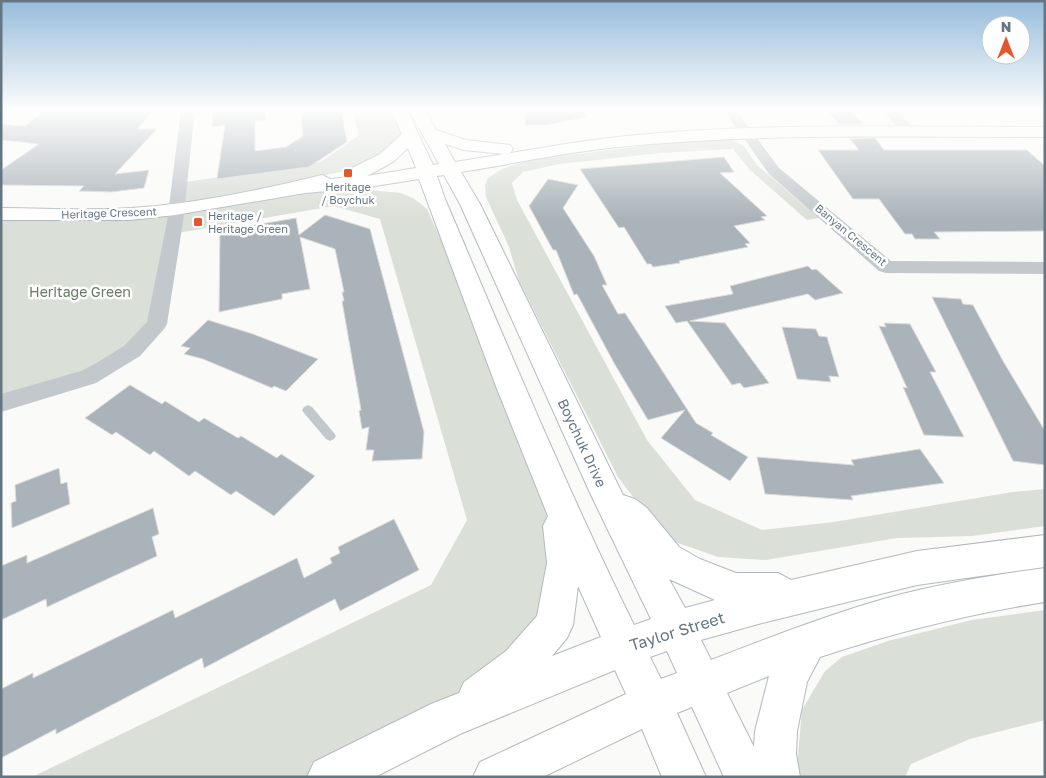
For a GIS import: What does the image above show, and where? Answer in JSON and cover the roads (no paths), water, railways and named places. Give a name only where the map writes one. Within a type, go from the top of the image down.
[{"type":"main road","points":[[360,178],[388,159],[402,146]]},
{"type":"main road","points":[[415,146],[557,500],[624,647],[652,703],[684,777]]},
{"type":"main road","name":"Boychuk Drive","points":[[438,146],[470,204],[607,495],[676,629],[746,777]]},
{"type":"main road","points":[[469,146],[503,155],[579,146]]},
{"type":"main road","name":"Heritage Crescent","points":[[1,214],[130,214],[175,209],[305,186],[503,155]]},
{"type":"main road","points":[[470,204],[480,175],[503,155]]},
{"type":"main road","points":[[360,178],[420,191],[435,199]]},
{"type":"main road","points":[[607,495],[635,518],[667,558],[688,571],[736,591],[817,591]]},
{"type":"main road","points":[[446,719],[520,665],[554,625],[564,563],[557,500]]},
{"type":"main road","name":"Taylor Street","points":[[330,777],[446,719],[624,647],[676,629],[817,591],[917,568],[1045,551]]},
{"type":"main road","points":[[495,777],[652,703],[807,642],[889,616],[1003,591],[1045,585]]},
{"type":"main road","points":[[778,777],[775,754],[776,731],[788,677],[807,642]]},
{"type":"street","points":[[1,404],[88,377],[132,351],[157,324],[183,146]]},
{"type":"street","name":"Banyan Crescent","points":[[757,146],[774,171],[886,267],[1045,268]]},
{"type":"lane","points":[[308,410],[330,436]]},
{"type":"place","name":"Heritage / Boychuk","points":[[348,173]]},
{"type":"place","name":"Heritage / Heritage Green","points":[[198,222]]},
{"type":"park label","name":"Heritage Green","points":[[80,292]]}]
